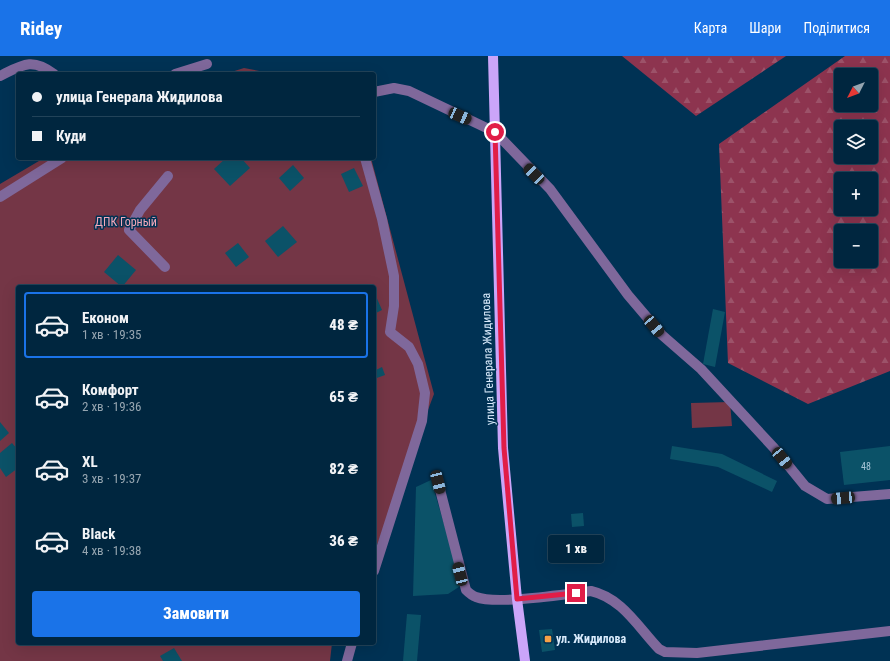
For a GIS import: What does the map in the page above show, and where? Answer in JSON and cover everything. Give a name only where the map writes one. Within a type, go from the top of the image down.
[{"type":"main road","name":"улица Генерала Жидилова","points":[[493,56],[504,448],[517,599],[525,661]]},
{"type":"street","points":[[0,76],[23,64],[43,66],[51,72]]},
{"type":"street","points":[[181,72],[207,64]]},
{"type":"street","points":[[376,92],[394,88],[409,91],[495,132],[550,189],[628,295],[662,336],[701,369],[774,448],[805,486],[827,499],[890,494]]},
{"type":"street","points":[[0,197],[59,160]]},
{"type":"street","points":[[366,160],[382,219],[394,276],[394,306],[390,332],[409,348],[418,364],[425,393],[422,421],[376,565]]},
{"type":"street","points":[[165,267],[129,230],[140,210],[168,176]]},
{"type":"street","points":[[438,482],[466,590],[476,597],[488,599],[517,599],[591,591],[603,594],[624,609],[659,649],[665,652],[697,653],[890,631]]},
{"type":"street","points":[[347,661],[351,645]]},
{"type":"green space","points":[[622,56],[786,56],[696,116]]},
{"type":"green space","points":[[845,56],[890,56],[890,371],[808,404],[728,363],[719,144]]},
{"type":"green space","points":[[244,68],[265,72],[231,72]]},
{"type":"green space","name":"ДПК Горный","points":[[41,160],[372,160],[434,394],[376,548],[376,285],[16,285],[16,645],[332,645],[330,661],[0,661],[0,184]]},
{"type":"green space","points":[[730,402],[732,426],[692,428],[691,403]]},
{"type":"building","points":[[224,160],[243,160],[250,168],[230,186],[214,169]]},
{"type":"building","points":[[293,165],[304,178],[290,191],[279,178]]},
{"type":"building","points":[[354,168],[363,186],[349,192],[341,174]]},
{"type":"building","points":[[283,226],[297,242],[278,257],[265,241]]},
{"type":"building","points":[[238,243],[249,257],[236,267],[225,253]]},
{"type":"building","points":[[118,255],[136,270],[124,285],[120,285],[104,272]]},
{"type":"building","points":[[376,296],[382,310],[376,313]]},
{"type":"building","points":[[713,309],[725,312],[715,367],[703,364]]},
{"type":"building","points":[[382,367],[385,375],[376,378],[376,370]]},
{"type":"building","points":[[0,422],[9,433],[0,441]]},
{"type":"building","points":[[12,443],[16,448],[16,470],[6,477],[0,468],[0,453]]},
{"type":"building","points":[[672,446],[722,454],[777,481],[772,492],[718,467],[670,459]]},
{"type":"building","points":[[890,446],[890,480],[844,485],[840,452]]},
{"type":"building","points":[[431,480],[462,585],[448,594],[413,596],[416,487]]},
{"type":"building","points":[[583,513],[584,526],[572,527],[571,514]]},
{"type":"building","points":[[407,614],[421,615],[417,661],[403,661]]},
{"type":"building","points":[[552,629],[555,650],[542,652],[539,630]]},
{"type":"building","points":[[174,648],[182,661],[163,661],[160,656]]},
{"type":"place","name":"ул. Жидилова","points":[[548,639]]},
{"type":"route","points":[[495,132],[504,448],[517,599],[576,593]]}]
